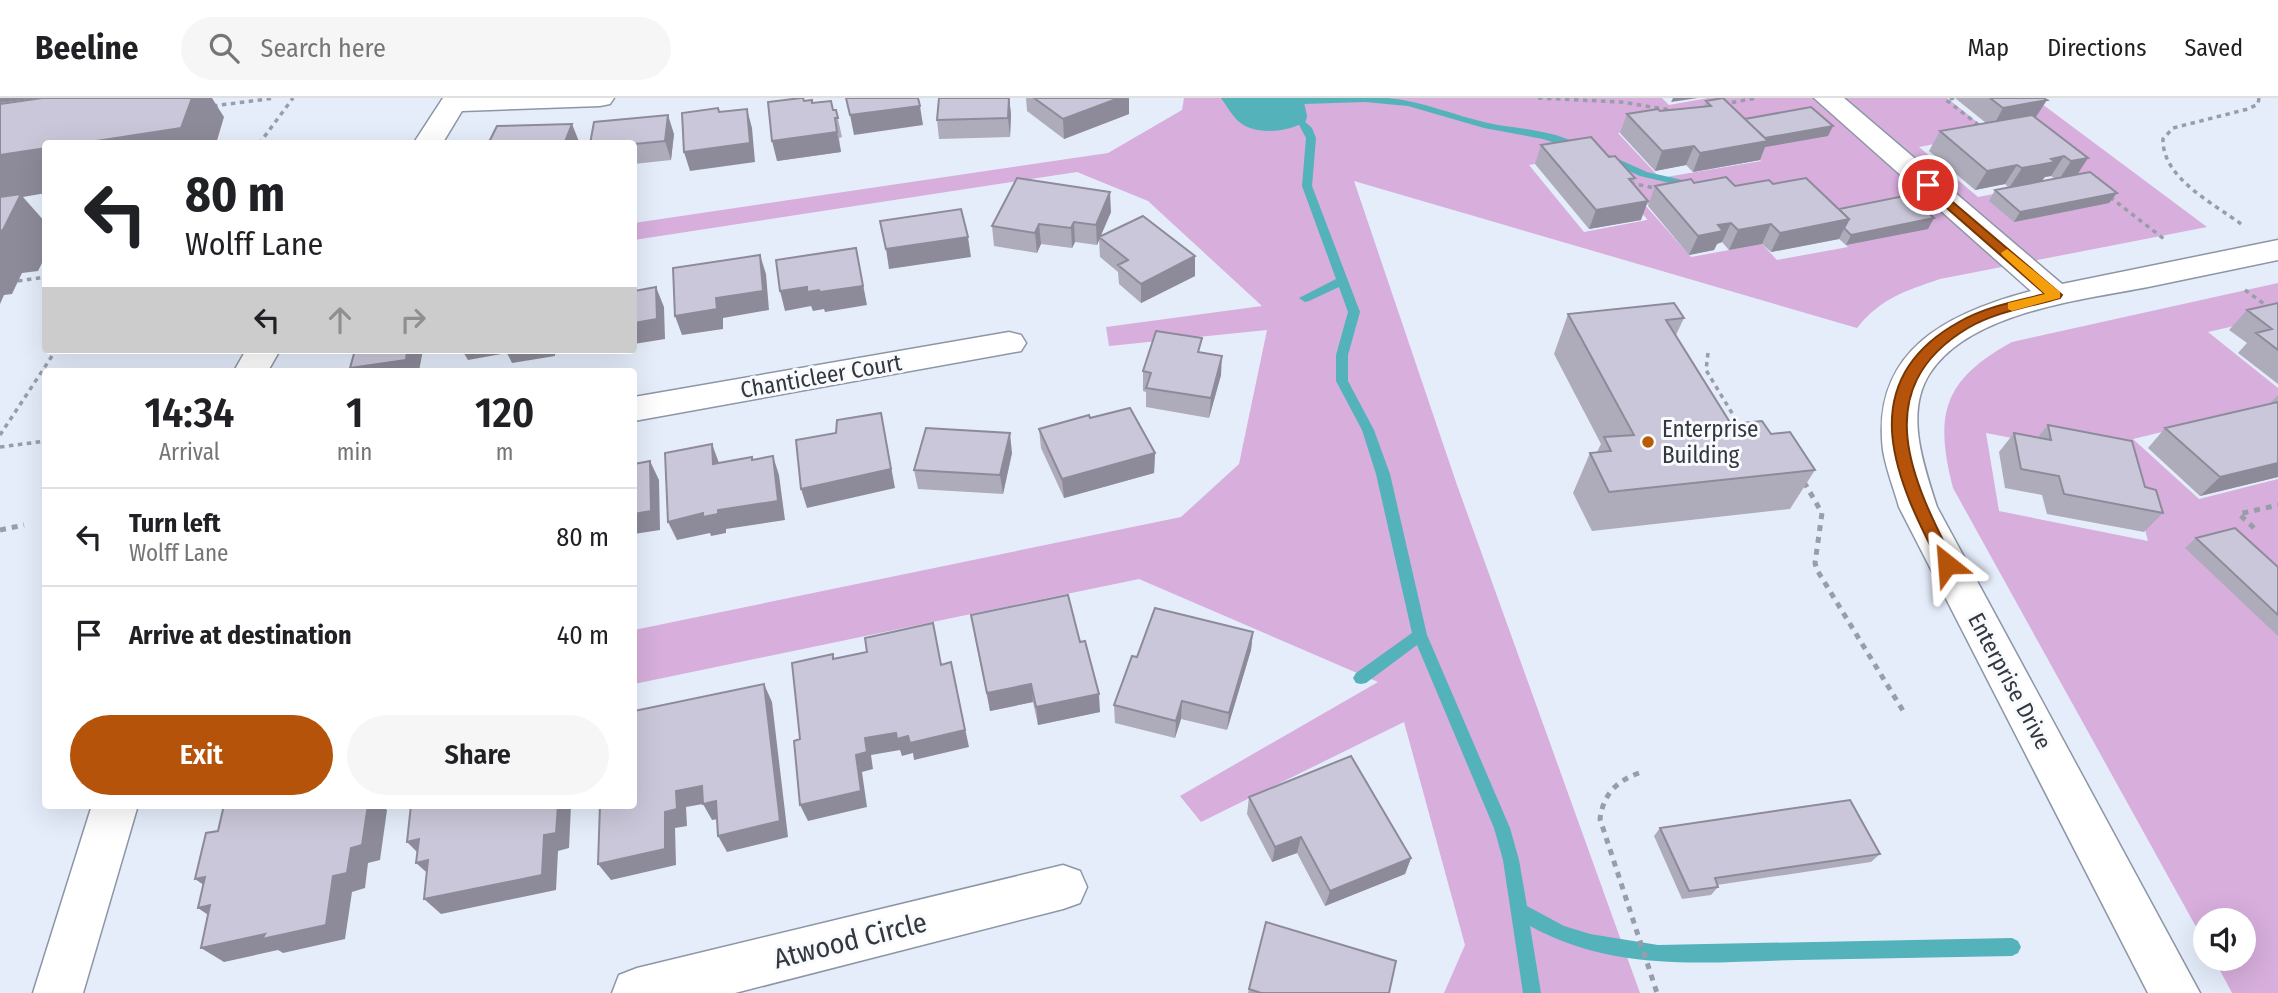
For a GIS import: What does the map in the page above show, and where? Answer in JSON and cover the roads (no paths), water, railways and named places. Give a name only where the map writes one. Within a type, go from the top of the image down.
[{"type":"street","points":[[430,140],[456,101],[600,98]]},
{"type":"street","points":[[1828,98],[2055,295]]},
{"type":"street","name":"Enterprise Drive","points":[[2175,993],[1922,517],[1910,487],[1899,444],[1902,399],[1924,355],[1948,334],[1977,318],[2055,295],[2278,250]]},
{"type":"street","name":"Chanticleer Court","points":[[637,408],[1009,343]]},
{"type":"street","points":[[58,993],[114,809]]},
{"type":"street","name":"Atwood Circle","points":[[637,993],[1063,887]]},
{"type":"water","points":[[1221,98],[1303,98],[1306,121],[1283,130],[1256,130],[1239,121]]},
{"type":"waterway","points":[[1303,101],[1365,99],[1409,103],[1484,125],[1545,136],[1577,147]]},
{"type":"waterway","points":[[1303,123],[1309,130],[1312,145],[1307,168],[1307,186],[1354,312],[1342,355],[1342,381],[1368,430],[1383,474],[1420,635]]},
{"type":"waterway","points":[[1609,158],[1644,174],[1687,184]]},
{"type":"waterway","points":[[1305,298],[1341,281]]},
{"type":"waterway","points":[[1361,678],[1420,635]]},
{"type":"waterway","points":[[1420,635],[1502,828],[1511,860],[1532,993]]},
{"type":"waterway","points":[[1521,912],[1560,933],[1590,943],[1658,954],[2012,947]]},
{"type":"place","name":"Enterprise Building","points":[[1648,442]]}]
